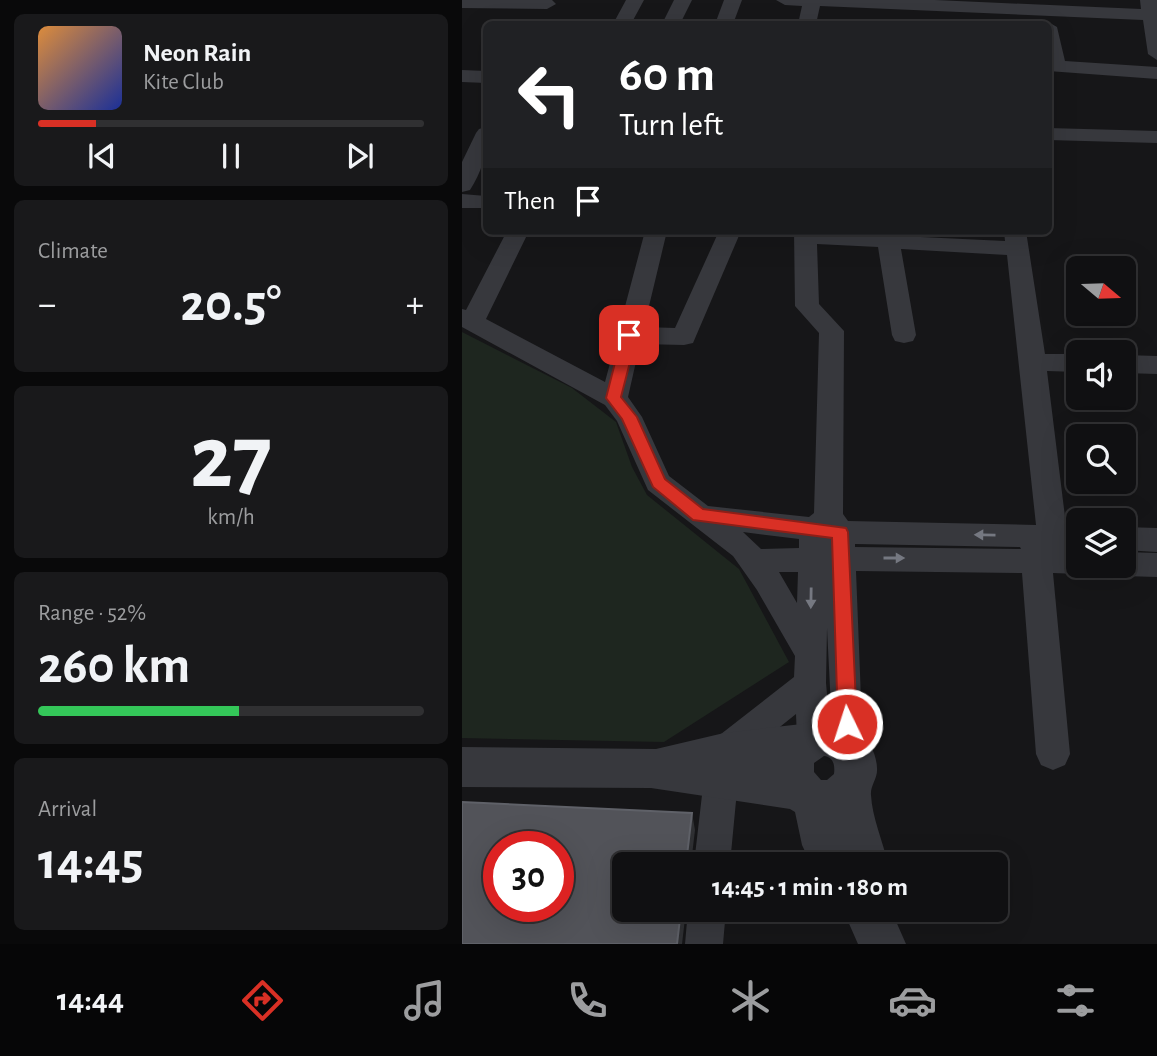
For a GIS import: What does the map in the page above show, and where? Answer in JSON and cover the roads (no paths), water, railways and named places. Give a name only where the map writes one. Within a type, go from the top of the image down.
[{"type":"street","points":[[624,21],[635,0]]},
{"type":"street","points":[[672,21],[683,0]]},
{"type":"street","points":[[725,21],[733,0]]},
{"type":"street","points":[[785,0],[886,2],[1046,15],[1152,10],[1157,54]]},
{"type":"street","points":[[807,21],[810,1]]},
{"type":"street","points":[[462,3],[548,2],[539,21]]},
{"type":"street","points":[[883,21],[886,2]]},
{"type":"street","points":[[1052,65],[1157,73]]},
{"type":"street","points":[[462,76],[483,76]]},
{"type":"street","points":[[1052,134],[1157,136]]},
{"type":"street","points":[[462,185],[483,140]]},
{"type":"street","points":[[462,201],[483,202]]},
{"type":"street","points":[[516,235],[467,319],[614,398],[629,417],[658,482],[743,548],[768,581],[810,669],[823,744]]},
{"type":"street","points":[[614,398],[655,235]]},
{"type":"street","points":[[629,335],[684,337],[728,235]]},
{"type":"street","points":[[713,852],[722,766],[810,669],[827,540],[832,331],[807,306],[805,235]]},
{"type":"street","points":[[826,235],[888,241],[1016,240],[1056,549],[1053,754]]},
{"type":"street","points":[[888,241],[904,335]]},
{"type":"street","points":[[1033,362],[1066,363]]},
{"type":"street","points":[[1136,364],[1157,365]]},
{"type":"street","points":[[699,515],[827,540],[1056,549]]},
{"type":"street","points":[[1136,539],[1157,540]]},
{"type":"street","points":[[752,561],[827,540]]},
{"type":"street","points":[[827,540],[845,699],[823,744],[793,756],[791,773],[820,793],[857,852]]},
{"type":"street","points":[[1136,564],[1157,565]]},
{"type":"street","points":[[462,767],[722,766],[823,744],[857,762],[857,778],[820,793],[722,766]]},
{"type":"street","points":[[820,793],[825,845],[829,852]]},
{"type":"street","points":[[704,944],[706,922]]},
{"type":"street","points":[[872,922],[882,944]]}]
